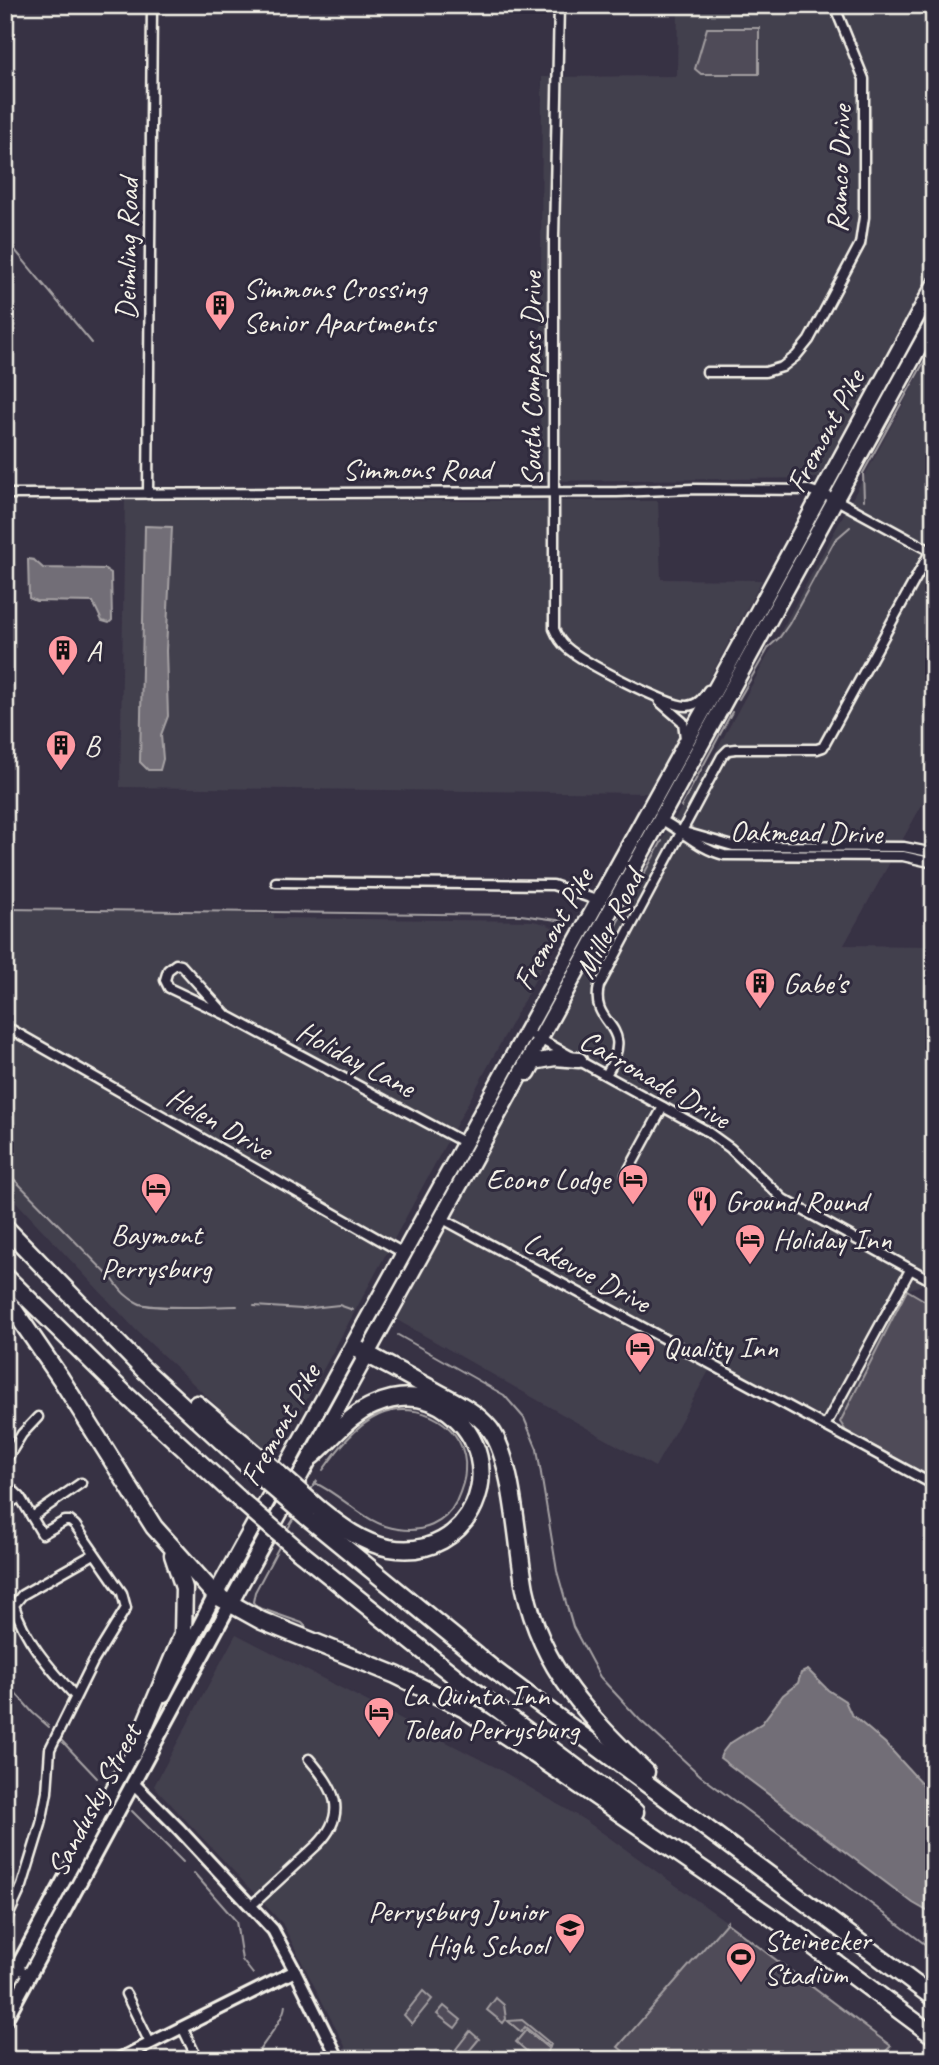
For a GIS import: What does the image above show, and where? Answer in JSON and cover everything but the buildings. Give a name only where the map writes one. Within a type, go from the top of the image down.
[{"type":"highway","name":"Fremont Pike","points":[[223,1600],[358,1355],[405,1254],[466,1143],[618,896],[622,875],[828,496],[934,285]]},
{"type":"highway","name":"Fremont Pike","points":[[223,1600],[312,1456],[321,1438],[327,1413],[348,1371],[442,1218],[500,1110],[598,901],[654,816],[682,761],[685,744],[728,666],[934,320]]},
{"type":"highway","points":[[500,1110],[514,1098],[534,1062],[555,1058],[579,1060]]},
{"type":"highway","points":[[5,1227],[142,1368],[258,1465],[493,1670],[934,1998]]},
{"type":"highway","points":[[5,1276],[126,1395],[300,1552],[462,1682],[934,2036]]},
{"type":"highway","points":[[5,1297],[61,1379],[136,1501],[167,1544],[177,1563],[184,1588],[183,1634],[132,1753]]},
{"type":"highway","points":[[313,1513],[388,1548],[409,1549],[430,1545],[457,1529],[477,1500],[481,1479],[480,1458],[467,1429],[430,1399],[358,1355]]},
{"type":"highway","points":[[358,1355],[470,1410],[491,1431],[505,1465],[526,1590],[545,1650],[581,1706],[646,1772],[670,1791],[688,1813]]},
{"type":"highway","points":[[312,1456],[341,1428],[370,1406],[390,1399],[430,1399]]},
{"type":"highway","points":[[167,1544],[223,1600],[262,1621],[396,1675],[463,1708],[808,1942]]},
{"type":"main road","name":"Sandusky Street","points":[[9,1975],[179,1668],[223,1600]]},
{"type":"main road","name":"Sandusky Street","points":[[5,2020],[133,1783],[223,1600]]},
{"type":"main road","points":[[133,1783],[135,1763],[174,1692],[179,1668]]},
{"type":"street","name":"Deimling Road","points":[[148,494],[152,5]]},
{"type":"street","name":"South Compass Drive","points":[[559,5],[553,611],[556,634],[572,652],[656,697],[675,704],[695,704],[704,696],[715,675],[728,666]]},
{"type":"street","name":"Ramco Drive","points":[[707,372],[765,372],[782,367],[796,356],[808,340],[860,244],[864,217],[864,79],[834,5]]},
{"type":"street","points":[[925,5],[934,12]]},
{"type":"street","name":"Simmons Road","points":[[5,494],[802,489],[828,496],[933,550]]},
{"type":"street","name":"Miller Road","points":[[606,1075],[617,1055],[618,1045],[615,1031],[599,1008],[599,986],[717,765],[728,750],[817,749],[826,743],[933,550]]},
{"type":"street","name":"South Compass Drive","points":[[656,697],[683,722],[685,744]]},
{"type":"street","name":"Oakmead Drive","points":[[654,816],[683,832],[703,848],[724,855],[903,856],[934,863]]},
{"type":"street","name":"Oakmead Drive","points":[[683,832],[733,846],[904,847],[934,853]]},
{"type":"street","points":[[276,882],[554,885],[598,901]]},
{"type":"street","name":"Holiday Lane","points":[[226,1015],[181,965],[176,964],[168,970],[165,980],[169,988],[226,1015],[466,1143]]},
{"type":"street","name":"Helen Drive","points":[[12,1030],[405,1254]]},
{"type":"street","name":"Carronade Drive","points":[[533,1035],[718,1138],[783,1199],[934,1282]]},
{"type":"street","points":[[626,1175],[663,1107]]},
{"type":"street","name":"Lakevue Drive","points":[[442,1218],[934,1485]]},
{"type":"street","points":[[825,1426],[910,1270]]},
{"type":"street","points":[[5,1462],[22,1434],[38,1417]]},
{"type":"street","points":[[5,1482],[20,1497],[42,1534],[65,1521],[70,1521],[122,1593],[126,1608],[75,1696],[50,1749],[47,1792],[41,1824],[22,1886],[5,1923]]},
{"type":"street","points":[[32,1517],[81,1483]]},
{"type":"street","points":[[5,1506],[20,1497]]},
{"type":"street","points":[[75,1696],[38,1651],[14,1605],[22,1595],[94,1554]]},
{"type":"street","points":[[251,1905],[318,1844],[328,1834],[334,1822],[336,1807],[332,1791],[309,1759]]},
{"type":"street","points":[[133,1783],[273,1930],[339,2060]]},
{"type":"street","points":[[117,2060],[296,1971]]},
{"type":"street","points":[[9,1975],[26,1980]]},
{"type":"street","points":[[126,1994],[150,2043]]},
{"type":"street","points":[[183,2027],[198,2060]]},
{"type":"shaded area","points":[[678,5],[919,5],[934,17],[934,265],[818,478],[540,481],[542,77],[677,76]]},
{"type":"shaded area","points":[[707,28],[759,28],[759,74],[701,74],[695,69]]},
{"type":"shaded area","points":[[934,347],[934,783],[844,945],[934,946],[934,1281],[907,1290],[841,1417],[818,1414],[715,1360],[655,1467],[397,1320],[596,950],[720,744]]},
{"type":"shaded area","points":[[125,500],[658,501],[661,579],[762,580],[648,793],[120,787]]},
{"type":"shaded area","points":[[145,526],[172,527],[166,651],[168,716],[161,735],[163,759],[160,770],[148,770],[140,762]]},
{"type":"shaded area","points":[[28,559],[34,560],[43,568],[105,569],[111,573],[112,620],[109,623],[102,621],[93,602],[36,601],[29,598]]},
{"type":"shaded area","points":[[5,909],[274,914],[274,918],[533,921],[561,932],[274,1460],[135,1329],[5,1190]]},
{"type":"shaded area","points":[[907,1290],[934,1306],[934,1479],[846,1431],[840,1422]]},
{"type":"shaded area","points":[[236,1634],[497,1768],[586,1821],[727,1922],[891,2046],[877,2060],[352,2060],[282,1923],[154,1786]]},
{"type":"shaded area","points":[[808,1670],[828,1690],[845,1701],[851,1714],[885,1743],[934,1797],[934,1915],[913,1903],[720,1758],[729,1744],[762,1723],[783,1695],[798,1683],[801,1673]]},
{"type":"shaded area","name":"Steinecker Stadium","points":[[727,1922],[891,2046],[877,2060],[634,2060],[618,2047]]},
{"type":"shaded area","points":[[423,1991],[432,1999],[412,2024],[404,2015]]},
{"type":"shaded area","points":[[496,1998],[504,2005],[506,2019],[503,2023],[487,2010]]},
{"type":"shaded area","points":[[444,2006],[461,2020],[455,2028],[437,2014]]},
{"type":"shaded area","points":[[522,2020],[551,2044],[550,2047],[525,2027],[521,2032],[508,2021]]},
{"type":"shaded area","points":[[526,2030],[549,2049],[540,2060],[516,2042]]},
{"type":"shaded area","points":[[470,2031],[479,2039],[469,2051],[478,2058],[476,2060],[469,2060],[456,2049]]},
{"type":"waterway","points":[[5,238],[92,343]]},
{"type":"waterway","points":[[864,500],[863,473],[934,344]]},
{"type":"waterway","points":[[739,699],[769,647],[789,624],[835,540],[850,527]]},
{"type":"waterway","points":[[681,807],[732,712]]},
{"type":"waterway","points":[[606,943],[662,841]]},
{"type":"waterway","points":[[5,909],[521,915],[564,921]]},
{"type":"waterway","points":[[5,1170],[124,1294],[134,1301],[156,1306],[237,1306]]},
{"type":"waterway","points":[[254,1306],[302,1309],[339,1305],[353,1310]]},
{"type":"waterway","points":[[398,1335],[504,1395],[524,1418],[537,1449],[557,1571],[573,1627],[600,1677],[640,1720],[701,1776],[934,1951]]},
{"type":"waterway","points":[[315,1483],[376,1522],[398,1529],[416,1530],[432,1525],[451,1510],[461,1491],[465,1471],[464,1455],[459,1441],[450,1429],[424,1413],[409,1410],[379,1415],[362,1425],[323,1470]]},
{"type":"waterway","points":[[310,1491],[317,1481]]},
{"type":"waterway","points":[[287,1530],[295,1517]]},
{"type":"waterway","points":[[280,1545],[255,1592],[253,1602],[257,1607],[302,1623],[306,1627]]},
{"type":"waterway","points":[[5,1681],[49,1727]]},
{"type":"waterway","points":[[61,1740],[97,1778]]},
{"type":"waterway","points":[[132,1811],[183,1862]]},
{"type":"waterway","points":[[194,1873],[236,1921],[242,1960],[253,1974]]},
{"type":"waterway","points":[[253,2060],[277,2025],[285,2005]]},
{"type":"place","name":"Simmons Crossing Senior Apartments","points":[[220,332]]},
{"type":"place","name":"A","points":[[63,677]]},
{"type":"place","name":"B","points":[[61,772]]},
{"type":"place","name":"Gabe's","points":[[760,1010]]},
{"type":"place","name":"Econo Lodge","points":[[633,1206]]},
{"type":"place","name":"Baymont Perrysburg","points":[[156,1215]]},
{"type":"place","name":"Ground Round","points":[[702,1228]]},
{"type":"place","name":"Holiday Inn","points":[[750,1266]]},
{"type":"place","name":"Quality Inn","points":[[640,1374]]},
{"type":"place","name":"La Quinta Inn Toledo Perrysburg","points":[[379,1739]]},
{"type":"place","name":"Perrysburg Junior High School","points":[[570,1955]]},
{"type":"place","name":"Steinecker Stadium","points":[[741,1984]]}]
